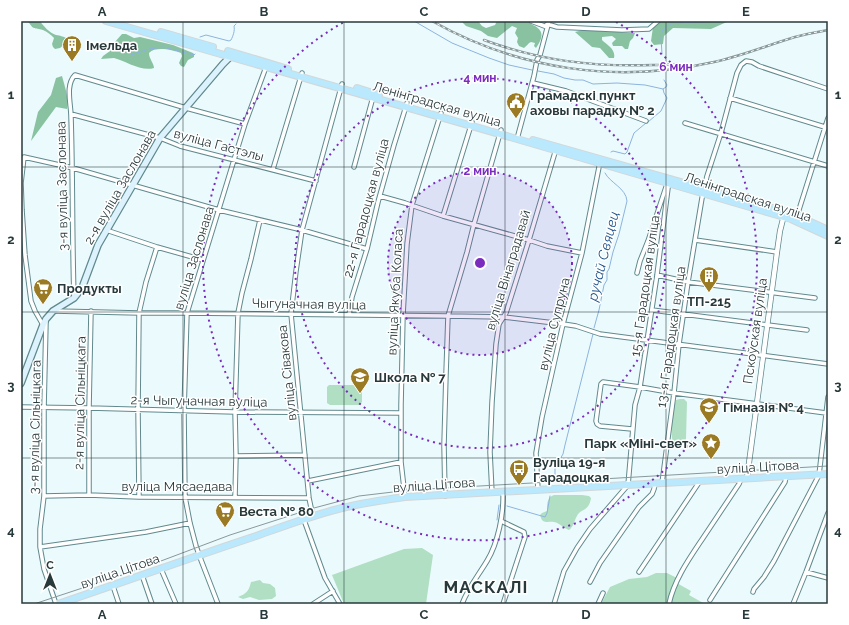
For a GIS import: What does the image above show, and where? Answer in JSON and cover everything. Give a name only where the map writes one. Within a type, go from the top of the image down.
[{"type":"main road","name":"Ленінградская вуліца","points":[[106,21],[122,23],[342,86],[784,214],[828,230]]},
{"type":"main road","name":"2-я вуліца Заслонава","points":[[21,383],[46,319],[53,311],[74,298],[82,288],[98,245],[160,138],[232,55]]},
{"type":"main road","name":"Ленінградская вуліца","points":[[796,218],[828,236]]},
{"type":"main road","name":"вуліца Цітова","points":[[57,604],[313,517],[351,506],[372,502],[404,497],[445,496],[828,474]]},
{"type":"street","points":[[531,21],[557,27],[622,30],[648,30],[658,21]]},
{"type":"street","points":[[517,137],[548,24]]},
{"type":"street","name":"13-я Гарадоцкая вуліца","points":[[658,484],[674,393],[688,282],[704,191],[707,176],[740,65],[746,61],[752,62],[759,66],[828,89]]},
{"type":"street","name":"вуліца Заслонава","points":[[218,604],[199,555],[190,523],[185,497],[184,411],[187,313],[245,124],[267,65]]},
{"type":"street","name":"3-я вуліца Заслонава","points":[[74,298],[73,168],[70,89],[71,82],[75,75],[186,108]]},
{"type":"street","points":[[273,169],[301,75]]},
{"type":"street","points":[[533,83],[566,91],[646,120]]},
{"type":"street","name":"вуліца Сівакова","points":[[313,517],[309,498],[291,314],[302,230],[342,86]]},
{"type":"street","points":[[354,167],[374,96]]},
{"type":"street","points":[[730,98],[826,128]]},
{"type":"street","name":"22-я Гарадоцкая вуліца","points":[[349,315],[352,297],[367,249],[394,145],[407,105]]},
{"type":"street","points":[[186,108],[245,124]]},
{"type":"street","name":"вуліца Гастэлы","points":[[71,114],[160,138],[180,146],[316,181]]},
{"type":"street","name":"вуліца Якуба Коласа","points":[[404,497],[401,413],[403,316],[407,244],[412,206],[440,115]]},
{"type":"street","points":[[796,218],[828,118]]},
{"type":"street","points":[[686,123],[828,166]]},
{"type":"street","points":[[443,216],[471,124]]},
{"type":"street","points":[[445,496],[444,437],[448,316],[500,132]]},
{"type":"street","name":"вуліца Вінаградавай","points":[[492,493],[490,452],[492,402],[496,344],[499,324],[506,312],[556,148]]},
{"type":"street","points":[[43,325],[31,301],[25,255],[21,210],[21,183],[24,157],[73,168],[219,210],[302,230],[367,249]]},
{"type":"street","name":"вуліца Супруна","points":[[538,490],[536,453],[542,417],[563,324],[582,253],[600,161]]},
{"type":"street","name":"15-я Гарадоцкая вуліца","points":[[638,273],[640,261],[668,181]]},
{"type":"street","name":"15-я Гарадоцкая вуліца","points":[[628,485],[635,405],[640,387],[652,310],[668,181]]},
{"type":"street","points":[[380,196],[547,246],[582,253]]},
{"type":"street","name":"Пскоўская вуліца","points":[[744,478],[757,403],[771,293],[784,214]]},
{"type":"street","points":[[235,497],[235,412],[238,313],[260,220]]},
{"type":"street","points":[[106,230],[203,260]]},
{"type":"street","points":[[695,240],[777,252]]},
{"type":"street","points":[[139,496],[139,313],[146,282],[157,247]]},
{"type":"street","points":[[657,275],[688,282],[815,298]]},
{"type":"street","points":[[652,310],[807,330]]},
{"type":"street","name":"Чыгуначная вуліца","points":[[53,311],[503,317],[576,326],[600,334],[828,364]]},
{"type":"street","name":"2-я вуліца Сільніцкага","points":[[89,495],[91,311]]},
{"type":"street","name":"3-я вуліца Сільніцкага","points":[[46,319],[44,496],[40,529],[40,547],[44,569],[57,604]]},
{"type":"street","points":[[632,429],[600,426],[597,424],[596,421],[601,384],[603,382],[826,413]]},
{"type":"street","points":[[753,592],[774,561],[818,474],[828,397]]},
{"type":"street","name":"2-я Чыгуначная вуліца","points":[[21,407],[235,412],[401,413]]},
{"type":"street","points":[[236,456],[305,455]]},
{"type":"street","points":[[308,481],[402,462]]},
{"type":"street","points":[[710,600],[785,482],[786,476]]},
{"type":"street","points":[[669,604],[670,596],[675,583],[687,562],[744,478]]},
{"type":"street","points":[[639,572],[700,481]]},
{"type":"street","points":[[590,582],[600,563],[658,484]]},
{"type":"street","points":[[554,604],[564,571],[577,548],[590,529],[628,485]]},
{"type":"street","points":[[462,604],[466,594],[488,560],[496,540],[501,521],[503,492]]},
{"type":"street","name":"вуліца Мясаедава","points":[[44,496],[89,495],[309,498]]},
{"type":"street","points":[[793,604],[828,513]]},
{"type":"street","points":[[304,520],[320,567],[340,604]]},
{"type":"street","points":[[501,521],[524,532],[525,537],[503,604]]},
{"type":"street","points":[[40,547],[146,532],[190,523]]},
{"type":"street","points":[[822,529],[828,531]]},
{"type":"street","points":[[161,569],[176,604]]},
{"type":"street","points":[[806,572],[828,578]]},
{"type":"street","points":[[142,575],[152,604]]},
{"type":"street","points":[[113,586],[119,604]]},
{"type":"street","points":[[313,604],[333,591]]},
{"type":"street","points":[[598,604],[603,593]]},
{"type":"green space","points":[[523,20],[538,28],[542,36],[536,48],[534,46],[535,43],[531,42],[524,48],[519,46],[517,42],[518,38],[515,33],[517,28],[512,26],[497,38],[488,36],[481,31],[466,26],[462,22],[478,21],[486,28],[495,25],[497,21]]},
{"type":"green space","points":[[28,21],[40,21],[51,33],[66,38],[66,43],[60,48],[55,49],[52,44],[54,38],[45,31],[33,27]]},
{"type":"green space","points":[[660,21],[729,21],[711,29],[673,28],[664,36],[663,44],[654,45],[651,41],[653,27]]},
{"type":"green space","points":[[583,30],[635,33],[630,41],[628,49],[625,49],[622,46],[613,46],[612,43],[616,39],[612,36],[602,37],[602,40],[614,52],[614,58],[609,58],[600,48],[592,47],[575,32]]},
{"type":"green space","points":[[122,34],[126,34],[134,38],[140,37],[173,45],[193,53],[194,57],[188,60],[184,67],[179,63],[182,56],[181,53],[160,49],[152,51],[149,53],[154,68],[149,69],[144,69],[114,58],[101,59],[110,51],[114,43]]},
{"type":"green space","points":[[62,76],[67,97],[67,109],[56,107],[31,141],[38,112],[51,95],[56,78]]},
{"type":"green space","points":[[329,385],[360,385],[362,388],[362,402],[359,405],[330,405],[327,403],[327,387]]},
{"type":"green space","points":[[684,399],[687,402],[686,439],[683,445],[677,446],[673,443],[672,428],[676,400]]},
{"type":"green space","points":[[554,495],[582,495],[589,496],[591,498],[589,506],[579,514],[569,530],[560,524],[544,522],[541,518],[540,515],[547,511],[547,503],[549,499]]},
{"type":"green space","points":[[422,548],[433,555],[426,604],[344,604],[332,575],[404,549]]},
{"type":"green space","points":[[656,573],[667,573],[677,578],[675,582],[691,591],[689,595],[705,604],[601,604],[610,587],[629,579],[647,577]]},
{"type":"green space","points":[[260,580],[263,583],[270,584],[275,588],[276,596],[272,599],[259,600],[250,597],[243,599],[238,597],[247,592],[251,582]]},
{"type":"waterway","points":[[414,21],[452,43],[509,65],[532,70]]},
{"type":"waterway","name":"ручай Свяцец","points":[[662,54],[662,31],[668,26],[674,23],[717,21]]},
{"type":"waterway","points":[[200,37],[206,35],[229,41],[231,40],[234,32],[234,26],[236,24]]},
{"type":"waterway","points":[[149,49],[163,47],[195,54]]},
{"type":"waterway","points":[[131,55],[146,50]]},
{"type":"waterway","points":[[538,71],[554,74],[564,78],[583,80],[593,84],[617,83],[645,85],[663,89]]},
{"type":"waterway","name":"ручай Свяцец","points":[[648,122],[661,111],[667,98],[663,89],[667,85],[664,80]]},
{"type":"waterway","name":"ручай Свяцец","points":[[611,152],[613,151],[625,154],[634,133],[646,123]]},
{"type":"waterway","name":"ручай Свяцец","points":[[594,328],[604,285],[607,280],[607,272],[619,234],[627,201],[626,196],[621,189],[610,180],[605,173]]},
{"type":"waterway","name":"ручай Свяцец","points":[[555,475],[555,468],[563,454],[593,334]]},
{"type":"waterway","name":"ручай Свяцец","points":[[507,506],[545,517],[550,496]]},
{"type":"waterway","points":[[497,520],[499,505]]},
{"type":"tram line","points":[[34,604],[137,570],[230,535],[314,508],[359,496],[410,490],[828,466]]},
{"type":"railway","points":[[432,21],[465,38],[499,51],[534,61],[569,68],[605,72],[641,72],[678,69],[724,60],[795,37],[828,30]]},
{"type":"railway","points":[[484,40],[547,58],[588,64],[677,64]]},
{"type":"place","name":"Імельда","points":[[72,62]]},
{"type":"place","name":"Грамадскі пункт аховы парадку № 2","points":[[516,119]]},
{"type":"place","name":"ТП-215","points":[[709,293]]},
{"type":"place","name":"Продукты","points":[[43,305]]},
{"type":"place","name":"Школа № 7","points":[[360,394]]},
{"type":"place","name":"Гімназія № 4","points":[[709,424]]},
{"type":"place","name":"Парк «Міні-свет»","points":[[711,460]]},
{"type":"place","name":"Вуліца 19-я Гарадоцкая","points":[[519,486]]},
{"type":"place","name":"Веста № 80","points":[[225,528]]},
{"type":"district","name":"МАСКАЛІ","points":[[486,587]]}]
